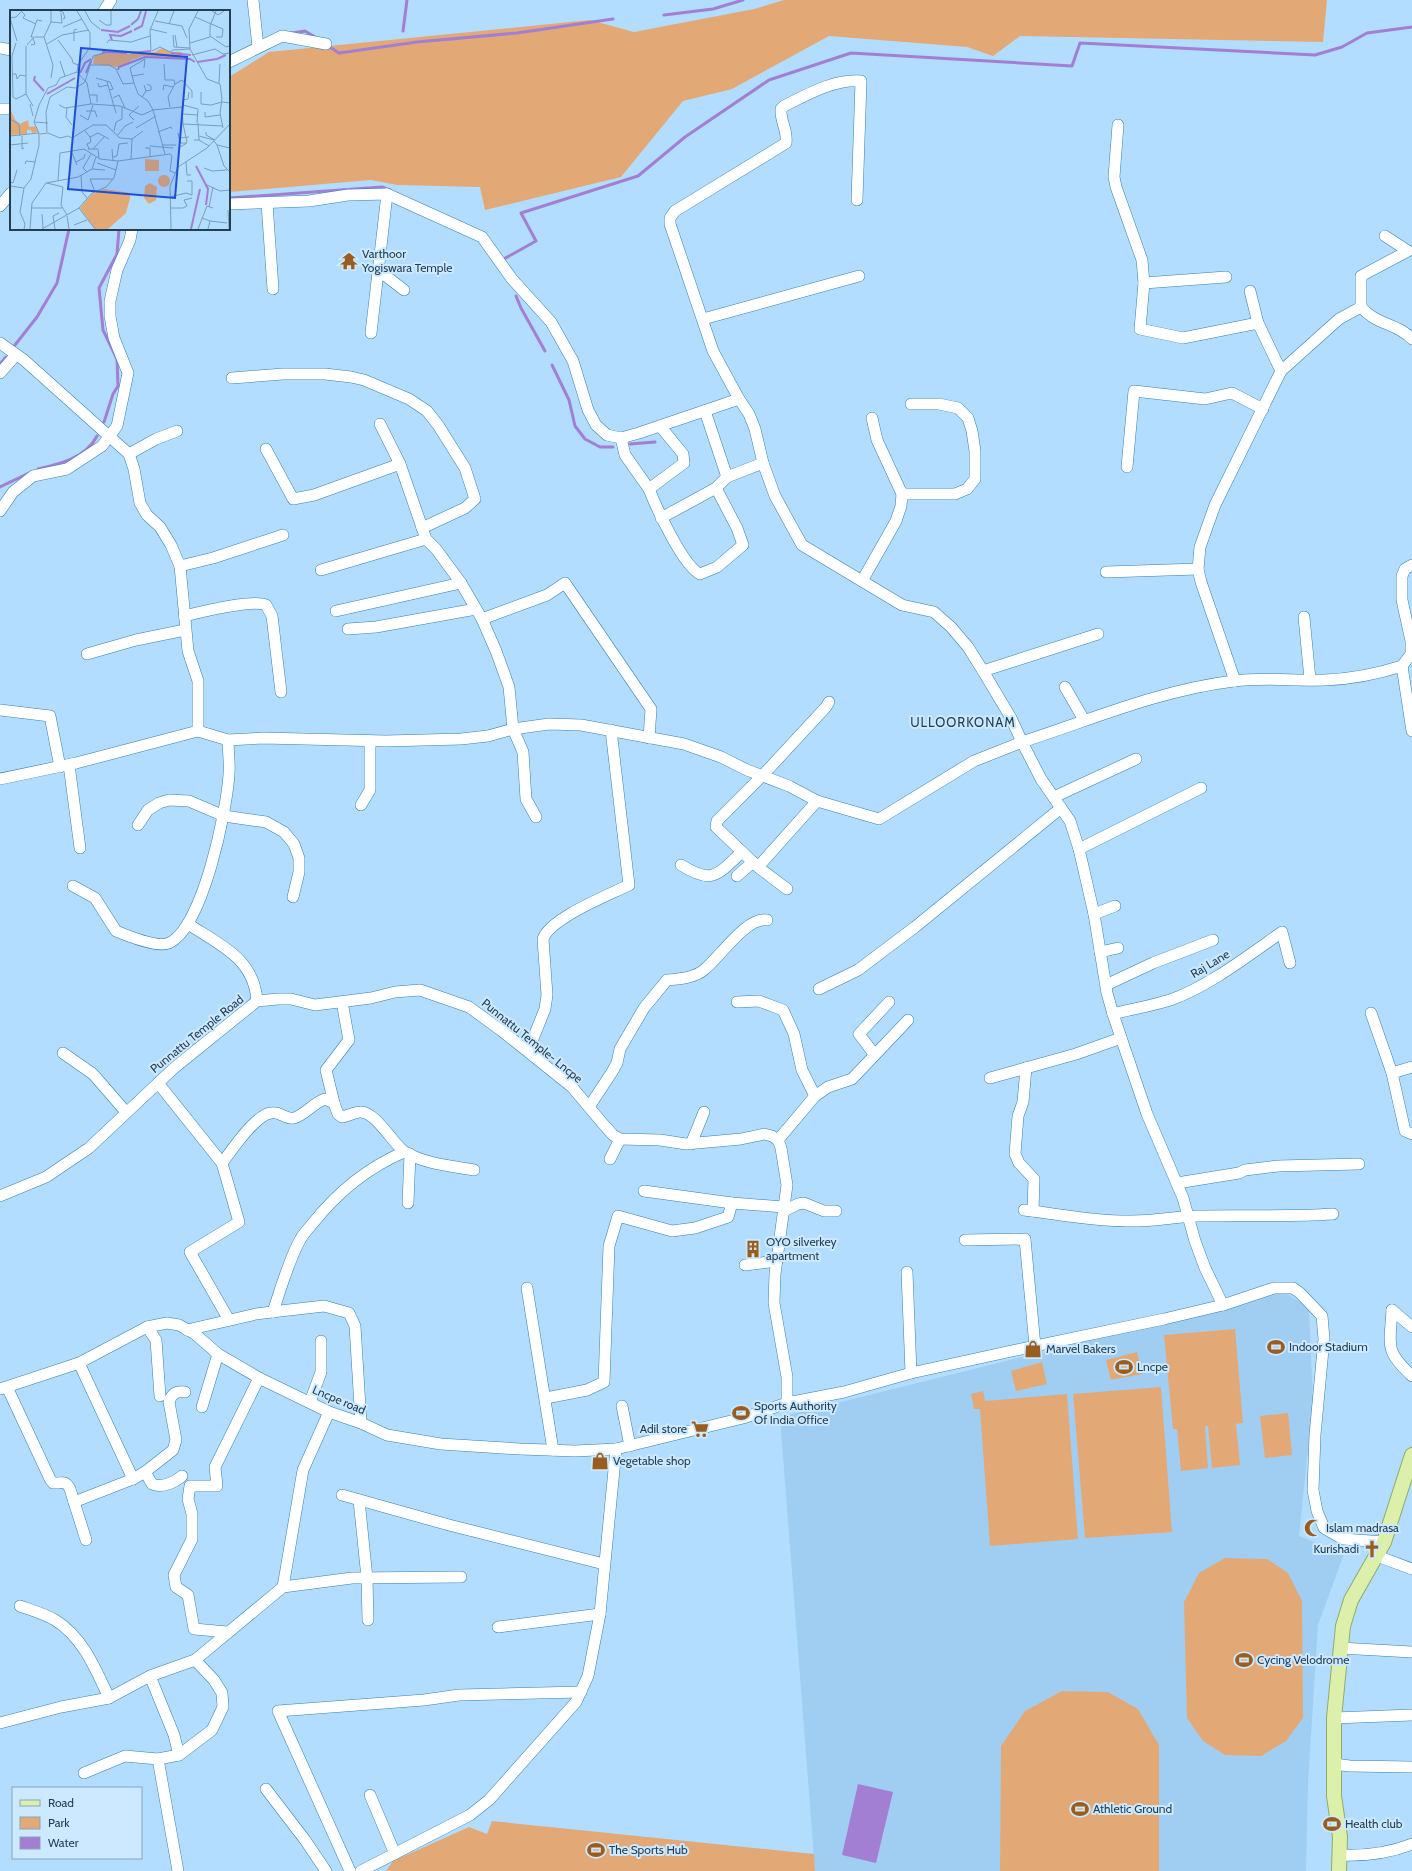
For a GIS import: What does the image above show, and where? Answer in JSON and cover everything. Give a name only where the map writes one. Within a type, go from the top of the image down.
[{"type":"main road","points":[[1339,1871],[1340,1837],[1334,1796],[1333,1764],[1334,1718],[1343,1626],[1350,1600],[1384,1542],[1412,1455]]},
{"type":"street","points":[[105,10],[111,0]]},
{"type":"street","points":[[253,0],[258,47]]},
{"type":"street","points":[[230,61],[282,36],[326,44]]},
{"type":"street","points":[[0,48],[10,50]]},
{"type":"street","points":[[857,200],[862,81],[855,80],[816,90],[784,106],[781,109],[780,114],[786,137],[786,143],[675,211],[670,218],[670,224],[714,351],[739,399],[749,414],[755,429],[763,463],[775,496],[802,545],[902,604],[934,612],[951,627],[968,647],[983,671],[1011,718],[1041,779],[1070,821],[1079,849],[1094,914],[1106,985],[1113,1014],[1147,1114],[1184,1198],[1188,1217],[1205,1268],[1223,1305]]},
{"type":"street","points":[[1118,125],[1114,176],[1116,187],[1142,260],[1144,283],[1140,329],[1183,338],[1258,323]]},
{"type":"street","points":[[0,206],[10,194]]},
{"type":"street","points":[[371,333],[387,194]]},
{"type":"street","points":[[230,204],[310,201],[348,195],[387,194],[482,237],[512,279],[551,322],[573,361],[588,410],[596,424],[608,435],[621,438],[739,399]]},
{"type":"street","points":[[267,203],[273,289]]},
{"type":"street","points":[[0,511],[13,492],[33,476],[68,469],[102,446],[108,436],[118,426],[128,374],[114,338],[110,316],[110,300],[117,270],[130,240],[132,230]]},
{"type":"street","points":[[1385,236],[1408,250],[1361,276],[1361,307],[1368,316],[1405,331],[1412,339]]},
{"type":"street","points":[[378,270],[404,290]]},
{"type":"street","points":[[702,319],[859,276]]},
{"type":"street","points":[[1144,283],[1226,276]]},
{"type":"street","points":[[1250,291],[1258,323],[1281,371]]},
{"type":"street","points":[[1235,681],[1214,624],[1198,569],[1200,547],[1215,505],[1281,371],[1339,319],[1361,307]]},
{"type":"street","points":[[0,343],[16,355],[129,454],[134,469],[140,503],[147,515],[160,527],[172,545],[180,566],[188,651],[198,681],[198,731]]},
{"type":"street","points":[[0,373],[16,355]]},
{"type":"street","points":[[232,378],[283,374],[325,374],[351,377],[364,380],[403,396],[427,411],[438,424],[465,468],[475,499],[465,508],[422,528]]},
{"type":"street","points":[[1127,468],[1134,391],[1205,399],[1232,393],[1263,409]]},
{"type":"street","points":[[902,494],[955,494],[967,489],[975,479],[975,451],[972,431],[968,418],[958,408],[939,404],[911,404]]},
{"type":"street","points":[[705,411],[727,477]]},
{"type":"street","points":[[862,581],[896,522],[901,506],[902,494],[877,440],[872,418]]},
{"type":"street","points":[[380,424],[400,464],[426,539],[436,549],[460,583],[482,619],[509,687],[513,729],[523,752],[526,799],[536,817]]},
{"type":"street","points":[[649,489],[684,463],[683,454],[660,426]]},
{"type":"street","points":[[129,454],[156,439],[177,431]]},
{"type":"street","points":[[621,438],[625,455],[649,489],[661,518],[696,572],[700,574],[717,567],[743,545],[737,528],[716,488]]},
{"type":"street","points":[[266,449],[293,499],[314,495],[400,464]]},
{"type":"street","points":[[661,518],[716,488],[727,477],[763,463]]},
{"type":"street","points":[[180,566],[213,558],[283,535]]},
{"type":"street","points":[[321,570],[426,539]]},
{"type":"street","points":[[0,779],[65,766],[198,731],[228,740],[263,738],[370,741],[488,736],[513,729],[549,724],[581,725],[684,744],[721,757],[747,770],[789,786],[817,801],[879,818],[974,761],[1084,720],[1158,696],[1192,687],[1235,681],[1277,678],[1325,680],[1380,673],[1402,666],[1411,654],[1412,641],[1402,600],[1402,576],[1405,569],[1412,565]]},
{"type":"street","points":[[1106,572],[1198,569]]},
{"type":"street","points":[[336,612],[460,583]]},
{"type":"street","points":[[482,619],[547,595],[565,583],[651,709],[649,738]]},
{"type":"street","points":[[184,616],[260,602],[266,605],[272,616],[281,692]]},
{"type":"street","points":[[348,629],[376,627],[476,609]]},
{"type":"street","points":[[1304,617],[1310,679]]},
{"type":"street","points":[[87,654],[136,640],[185,630]]},
{"type":"street","points":[[983,671],[1098,634]]},
{"type":"street","points":[[1402,666],[1412,731]]},
{"type":"street","points":[[1065,687],[1084,720]]},
{"type":"street","points":[[787,889],[742,852],[716,827],[718,821],[763,775],[828,702]]},
{"type":"street","points":[[0,710],[50,716],[65,766],[80,848]]},
{"type":"street","points":[[528,1051],[545,1009],[547,995],[543,939],[546,933],[550,928],[574,912],[629,885],[611,730]]},
{"type":"street","points":[[73,886],[95,898],[101,905],[116,931],[156,944],[168,943],[176,938],[188,924],[201,894],[219,842],[230,773],[228,740]]},
{"type":"street","points":[[361,805],[370,790],[370,741]]},
{"type":"street","points":[[1054,798],[1136,759]]},
{"type":"street","points":[[1079,849],[1201,788]]},
{"type":"street","points":[[138,825],[148,810],[159,803],[169,800],[189,801],[224,816],[266,822],[284,832],[294,844],[299,858],[299,872],[293,896]]},
{"type":"street","points":[[737,876],[756,864],[817,801]]},
{"type":"street","points":[[819,989],[858,970],[916,927],[1061,808]]},
{"type":"street","points":[[681,865],[694,873],[707,877],[726,866],[742,852]]},
{"type":"street","points":[[1094,914],[1115,906]]},
{"type":"street","points":[[589,1107],[612,1072],[617,1063],[620,1049],[644,1008],[666,980],[681,978],[704,970],[746,928],[761,919],[767,920]]},
{"type":"street","points":[[188,924],[228,949],[240,960],[249,971],[256,988],[258,1001]]},
{"type":"street","name":"Raj Lane","points":[[1113,1014],[1170,1000],[1194,989],[1239,962],[1282,932],[1290,963]]},
{"type":"street","points":[[1106,985],[1153,963],[1213,940]]},
{"type":"street","points":[[1100,952],[1118,948]]},
{"type":"street","name":"Punnattu Temple- Lncpe","points":[[396,992],[420,990],[469,1007],[528,1051],[572,1087],[613,1135],[620,1139]]},
{"type":"street","name":"Punnattu Temple Road","points":[[0,1196],[46,1177],[89,1148],[174,1068],[258,1001],[291,999],[315,1005],[342,1002],[396,992]]},
{"type":"street","points":[[736,1002],[759,1001],[783,1010],[794,1034],[802,1070],[815,1096]]},
{"type":"street","points":[[342,1002],[349,1040],[326,1070],[338,1114],[342,1116],[360,1112],[366,1113],[388,1132],[407,1153],[436,1163],[474,1170]]},
{"type":"street","points":[[874,1054],[859,1034],[889,1002]]},
{"type":"street","points":[[1371,1013],[1392,1073],[1405,1131],[1412,1134]]},
{"type":"street","points":[[778,1140],[815,1096],[828,1087],[852,1078],[908,1020]]},
{"type":"street","points":[[990,1078],[1121,1038]]},
{"type":"street","points":[[63,1054],[93,1074],[126,1112]]},
{"type":"street","points":[[1392,1073],[1412,1067]]},
{"type":"street","points":[[1026,1068],[1023,1102],[1018,1116],[1015,1154],[1019,1163],[1034,1179],[1028,1210],[1088,1219],[1127,1221],[1240,1215],[1290,1216],[1333,1214]]},
{"type":"street","points":[[158,1083],[222,1163],[238,1222],[190,1252],[229,1320]]},
{"type":"street","points":[[222,1163],[257,1120],[268,1113],[277,1112],[290,1118],[295,1118],[318,1101],[325,1099],[334,1103]]},
{"type":"street","points":[[691,1144],[704,1112]]},
{"type":"street","points":[[610,1159],[620,1139],[660,1140],[691,1144],[741,1139],[764,1134],[772,1136],[778,1140],[781,1148],[787,1185],[777,1261],[774,1303],[787,1377],[787,1403]]},
{"type":"street","points":[[407,1153],[408,1203]]},
{"type":"street","points":[[273,1312],[300,1239],[320,1214],[372,1169],[386,1160],[407,1153]]},
{"type":"street","points":[[1177,1183],[1239,1173],[1245,1170],[1278,1166],[1359,1164]]},
{"type":"street","points":[[644,1191],[784,1209],[804,1203],[824,1211],[836,1211]]},
{"type":"street","points":[[546,1398],[587,1390],[604,1382],[609,1246],[618,1216],[672,1231],[683,1230],[728,1217],[732,1203]]},
{"type":"street","points":[[966,1240],[1025,1239],[1035,1346]]},
{"type":"street","points":[[745,1265],[777,1261]]},
{"type":"street","points":[[907,1272],[912,1374]]},
{"type":"street","points":[[528,1288],[553,1450]]},
{"type":"street","name":"Lncpe road","points":[[4,1388],[79,1363],[147,1327],[167,1323],[179,1325],[218,1354],[259,1378],[329,1412],[361,1423],[387,1435],[441,1444],[575,1451],[616,1449],[743,1418],[787,1403],[844,1392],[912,1374],[1035,1346],[1164,1319],[1223,1305],[1274,1288],[1292,1288],[1300,1293],[1322,1316],[1324,1339],[1313,1460],[1313,1490],[1317,1511],[1324,1528],[1343,1538],[1384,1542]]},
{"type":"street","points":[[187,1330],[273,1312],[324,1306],[349,1313],[355,1326],[361,1423]]},
{"type":"street","points":[[1412,1326],[1392,1310],[1390,1343],[1391,1353],[1396,1362],[1412,1376]]},
{"type":"street","points":[[147,1327],[156,1340],[160,1396]]},
{"type":"street","points":[[310,1402],[321,1372],[321,1341]]},
{"type":"street","points":[[202,1407],[218,1354]]},
{"type":"street","points":[[79,1363],[133,1479]]},
{"type":"street","points":[[227,1632],[194,1629],[188,1595],[176,1587],[174,1574],[192,1539],[192,1514],[188,1499],[190,1486],[217,1486],[215,1466],[259,1378]]},
{"type":"street","points":[[4,1388],[50,1479],[53,1483],[63,1481],[67,1484],[86,1540]]},
{"type":"street","points":[[74,1502],[133,1479],[145,1472],[172,1450],[176,1440],[169,1402],[174,1393],[178,1391],[185,1392]]},
{"type":"street","points":[[622,1406],[630,1446]]},
{"type":"street","points":[[283,1586],[303,1470],[329,1412]]},
{"type":"street","points":[[360,1871],[470,1815],[489,1800],[551,1732],[576,1702],[588,1676],[600,1614],[616,1449]]},
{"type":"street","points":[[145,1472],[152,1484],[155,1486],[175,1482],[182,1476]]},
{"type":"street","points":[[342,1496],[448,1525],[604,1564]]},
{"type":"street","points":[[359,1500],[367,1578],[368,1620]]},
{"type":"street","points":[[1376,1556],[1412,1569]]},
{"type":"street","points":[[0,1723],[61,1707],[109,1698],[150,1676],[171,1667],[195,1660],[283,1586],[352,1578],[461,1577]]},
{"type":"street","points":[[20,1606],[55,1620],[72,1635],[90,1657],[109,1698]]},
{"type":"street","points":[[498,1627],[600,1614]]},
{"type":"street","points":[[1340,1648],[1412,1652]]},
{"type":"street","points":[[84,1773],[125,1756],[158,1760],[179,1755],[212,1730],[223,1707],[222,1693],[214,1680],[195,1660]]},
{"type":"street","points":[[150,1676],[174,1735],[179,1755]]},
{"type":"street","points":[[350,1871],[278,1711],[424,1700],[459,1695],[581,1692]]},
{"type":"street","points":[[1334,1718],[1412,1715]]},
{"type":"street","points":[[158,1760],[178,1871]]},
{"type":"street","points":[[1333,1764],[1350,1766],[1412,1767]]},
{"type":"street","points":[[266,1789],[305,1840],[326,1871]]},
{"type":"street","points":[[370,1795],[395,1854]]},
{"type":"street","points":[[1340,1855],[1360,1856],[1384,1852],[1412,1844]]},
{"type":"shaded area","points":[[1284,1292],[1309,1308],[1313,1401],[1299,1536],[1344,1554],[1318,1625],[1308,1783],[1306,1871],[815,1871],[780,1417]]},
{"type":"green space","points":[[784,0],[1327,0],[1323,42],[1020,36],[993,56],[967,47],[829,36],[732,89],[683,101],[621,177],[485,210],[480,187],[397,185],[371,180],[230,192],[230,76],[269,52],[590,20],[634,32],[754,9]]},
{"type":"green space","points":[[1235,1329],[1243,1423],[1236,1424],[1240,1465],[1212,1468],[1208,1426],[1205,1426],[1208,1468],[1181,1471],[1177,1429],[1173,1429],[1164,1335]]},
{"type":"green space","name":"Lncpe","points":[[1137,1352],[1142,1374],[1111,1380],[1106,1360]]},
{"type":"green space","points":[[1042,1362],[1047,1384],[1016,1391],[1011,1371]]},
{"type":"green space","points":[[1161,1387],[1172,1532],[1085,1538],[1073,1394]]},
{"type":"green space","points":[[983,1391],[985,1401],[1067,1394],[1078,1539],[990,1546],[980,1409],[974,1409],[971,1394]]},
{"type":"green space","points":[[1288,1413],[1292,1455],[1265,1458],[1260,1416]]},
{"type":"green space","name":"Cycing Velodrome","points":[[1225,1558],[1267,1559],[1288,1573],[1302,1601],[1303,1718],[1286,1741],[1261,1756],[1225,1755],[1203,1741],[1187,1718],[1184,1602],[1199,1573]]},
{"type":"green space","name":"Athletic Ground","points":[[1062,1691],[1108,1692],[1138,1709],[1159,1745],[1159,1871],[1000,1871],[1001,1746],[1025,1711]]},
{"type":"green space","name":"The Sports Hub","points":[[492,1821],[814,1854],[815,1871],[386,1871],[393,1861],[469,1827],[487,1834]]},
{"type":"water","points":[[858,1784],[893,1792],[876,1863],[842,1855]]},
{"type":"waterway","points":[[403,31],[407,0]]},
{"type":"waterway","points":[[664,15],[713,9],[743,0]]},
{"type":"waterway","points":[[328,46],[339,53],[417,42],[517,33],[613,19]]},
{"type":"waterway","points":[[501,259],[502,260],[536,241],[521,213],[638,176],[685,137],[769,80],[851,53],[1072,66],[1080,43],[1315,55],[1342,47],[1367,33],[1412,27]]},
{"type":"waterway","points":[[292,33],[305,31],[315,37]]},
{"type":"waterway","points":[[230,198],[382,187],[390,190]]},
{"type":"waterway","points":[[15,345],[37,317],[57,283],[69,230]]},
{"type":"waterway","points":[[104,422],[113,394],[118,386],[117,359],[103,330],[99,288],[117,254],[119,230]]},
{"type":"waterway","points":[[516,296],[545,351]]},
{"type":"waterway","points":[[0,364],[6,357]]},
{"type":"waterway","points":[[552,365],[569,400],[575,426],[585,439],[600,447],[613,447]]},
{"type":"waterway","points":[[38,469],[72,459],[86,450],[97,436]]},
{"type":"waterway","points":[[630,444],[655,442]]},
{"type":"waterway","points":[[0,487],[29,473]]},
{"type":"place","name":"Varthoor Yogiswara Temple","points":[[349,261]]},
{"type":"place","name":"OYO silverkey apartment","points":[[753,1249]]},
{"type":"place","name":"Indoor Stadium","points":[[1276,1347]]},
{"type":"place","name":"Marvel Bakers","points":[[1033,1349]]},
{"type":"place","name":"Lncpe","points":[[1124,1367]]},
{"type":"place","name":"Sports Authority Of India Office","points":[[741,1413]]},
{"type":"place","name":"Adil store","points":[[700,1429]]},
{"type":"place","name":"Vegetable shop","points":[[600,1461]]},
{"type":"place","name":"Islam madrasa","points":[[1313,1528]]},
{"type":"place","name":"Kurishadi","points":[[1372,1549]]},
{"type":"place","name":"Cycing Velodrome","points":[[1244,1660]]},
{"type":"place","name":"Athletic Ground","points":[[1080,1809]]},
{"type":"place","name":"Health club","points":[[1332,1824]]},
{"type":"place","name":"The Sports Hub","points":[[596,1850]]},
{"type":"district","name":"ULLOORKONAM","points":[[963,722]]}]
